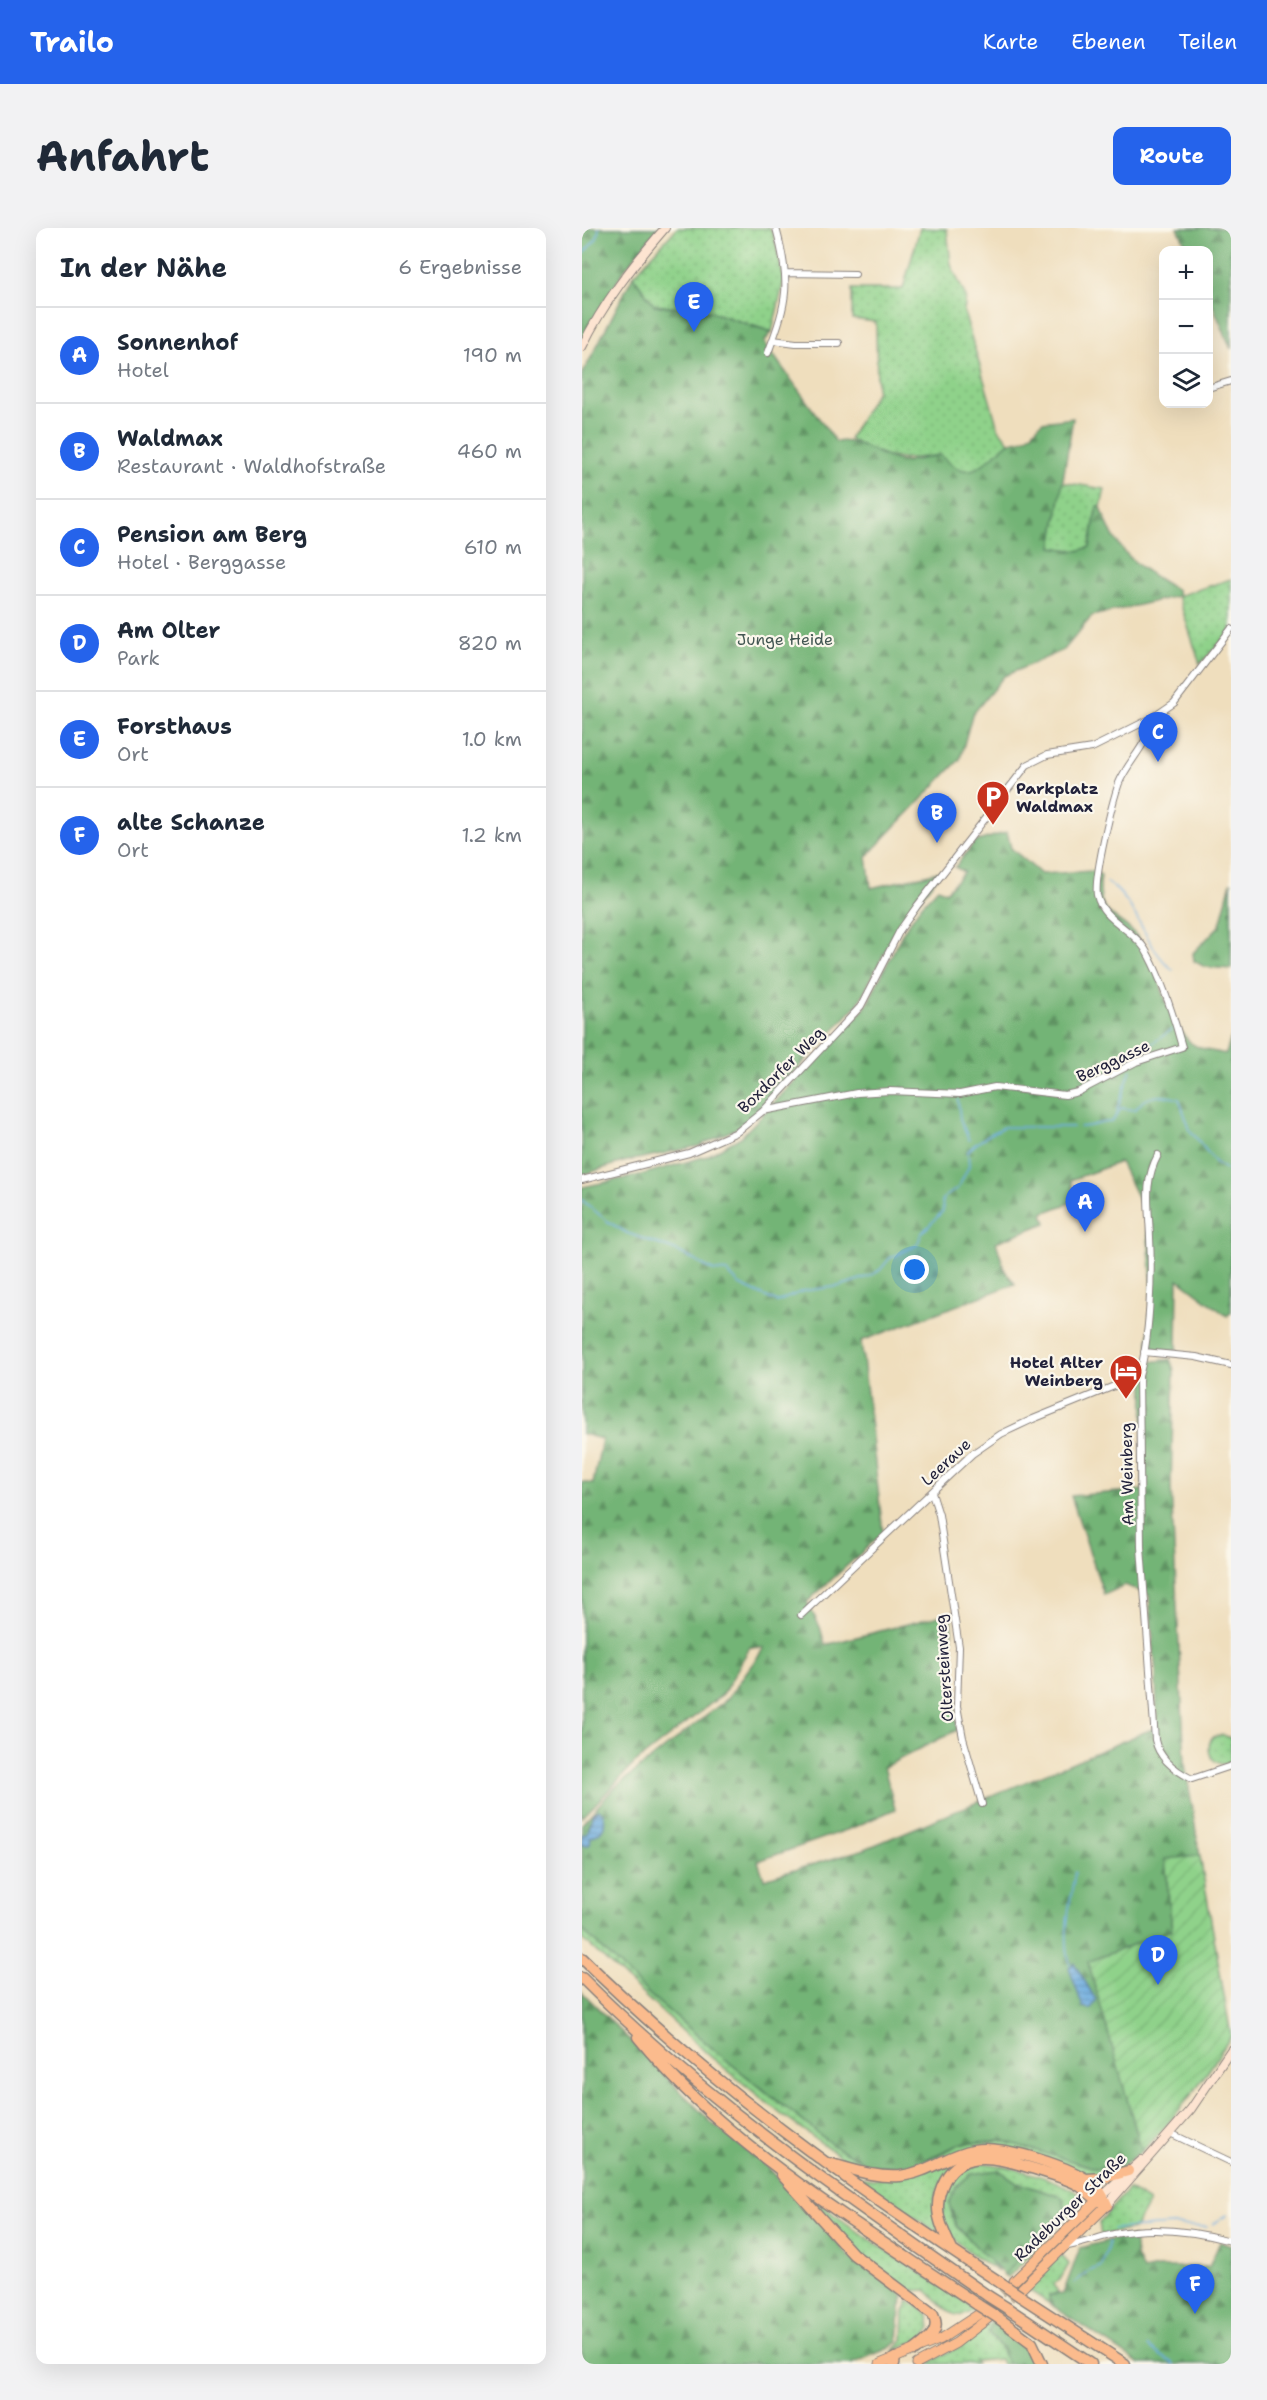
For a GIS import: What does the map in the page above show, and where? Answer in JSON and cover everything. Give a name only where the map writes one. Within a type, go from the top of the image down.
[{"type":"highway","points":[[582,1958],[683,2052],[771,2124],[954,2253],[1001,2283],[1021,2292],[1125,2364]]},
{"type":"highway","points":[[582,1978],[717,2099],[813,2173],[988,2296],[1091,2364]]},
{"type":"highway","points":[[629,2022],[638,2038],[682,2087],[766,2157],[873,2236],[1032,2343],[1042,2364]]},
{"type":"highway","points":[[825,2163],[865,2173],[898,2176],[915,2174],[964,2152],[985,2148],[1012,2152],[1086,2180],[1104,2178],[1128,2171]]},
{"type":"highway","points":[[766,2157],[844,2246],[930,2309],[937,2323],[934,2334],[915,2350]]},
{"type":"highway","points":[[954,2253],[940,2225],[937,2208],[939,2192],[948,2176],[967,2161],[985,2157],[1010,2161],[1076,2184],[1102,2200]]},
{"type":"highway","points":[[1086,2180],[1102,2200]]},
{"type":"main road","points":[[582,347],[593,324],[626,274],[664,228]]},
{"type":"main road","name":"Radeburger Straße","points":[[1014,2281],[1102,2200],[1170,2133],[1202,2095],[1231,2050]]},
{"type":"main road","name":"Radeburger Straße","points":[[1021,2292],[1128,2171],[1147,2156]]},
{"type":"main road","points":[[880,2364],[895,2361],[987,2313]]},
{"type":"main road","points":[[917,2364],[956,2343],[987,2313]]},
{"type":"street","points":[[768,353],[786,302],[787,273],[776,228]]},
{"type":"street","points":[[787,273],[855,274]]},
{"type":"street","points":[[773,340],[796,343],[839,343]]},
{"type":"street","points":[[1213,386],[1231,381]]},
{"type":"street","name":"Boxdorfer Weg","points":[[582,1180],[689,1153],[737,1132],[763,1111],[861,1006],[900,930],[1027,765],[1047,755],[1092,748],[1152,718],[1174,703],[1231,629]]},
{"type":"street","name":"Berggasse","points":[[763,1111],[857,1093],[890,1091],[960,1094],[995,1087],[1065,1095],[1087,1088],[1136,1062],[1182,1047],[1161,980],[1145,949],[1107,914],[1097,893],[1120,782],[1148,735],[1152,718]]},
{"type":"street","name":"Am Weinberg","points":[[1158,1155],[1148,1173],[1150,1281],[1144,1352],[1138,1376],[1141,1535],[1155,1740],[1157,1750],[1176,1771],[1192,1779],[1231,1766]]},
{"type":"street","points":[[1144,1352],[1196,1357],[1231,1365]]},
{"type":"street","name":"Leeraue","points":[[801,1615],[972,1454],[1001,1434],[1138,1376]]},
{"type":"street","name":"Oltersteinweg","points":[[932,1493],[939,1515],[959,1647],[957,1706],[982,1804]]},
{"type":"street","points":[[1170,2133],[1231,2162]]},
{"type":"street","points":[[1063,2247],[1122,2233],[1155,2230],[1203,2234],[1231,2241]]},
{"type":"green space","points":[[582,228],[658,228],[622,273],[582,343]]},
{"type":"green space","points":[[677,228],[768,228],[773,233],[784,280],[772,332],[708,311],[653,305],[633,276]]},
{"type":"green space","points":[[920,228],[947,229],[951,265],[966,297],[964,312],[998,428],[1009,442],[984,464],[970,471],[955,469],[940,455],[912,458],[893,457],[849,439],[877,391],[876,322],[852,319],[852,289],[903,289]]},
{"type":"green space","points":[[1178,228],[1231,228],[1231,349],[1213,306],[1213,246],[1186,246]]},
{"type":"green space","name":"Junge Heide","points":[[633,276],[654,305],[708,311],[772,332],[764,342],[836,442],[845,441],[862,445],[903,461],[940,455],[960,469],[968,470],[982,465],[1009,443],[1024,439],[1042,422],[1073,418],[1052,547],[1078,551],[1090,547],[1097,506],[1101,507],[1113,536],[1121,547],[1140,566],[1177,590],[1178,596],[1092,616],[1064,650],[1004,676],[972,715],[960,759],[867,856],[871,888],[942,871],[897,928],[858,1004],[759,1110],[737,1128],[699,1146],[623,1162],[582,1175],[582,375]]},
{"type":"green space","points":[[1062,482],[1105,489],[1101,507],[1097,506],[1090,547],[1079,551],[1052,548]]},
{"type":"green space","points":[[1231,579],[1231,631],[1200,664],[1178,596]]},
{"type":"green space","points":[[1007,832],[1011,848],[1041,874],[1093,871],[1101,875],[1100,890],[1105,909],[1140,940],[1182,1033],[1195,1045],[1226,1054],[1231,1037],[1231,1312],[1227,1316],[1178,1279],[1177,1351],[1152,1350],[1148,1345],[1152,1283],[1146,1215],[1120,1162],[1071,1180],[1075,1201],[1043,1213],[1046,1223],[996,1242],[1005,1271],[1015,1284],[861,1341],[883,1533],[807,1602],[820,1627],[825,1645],[951,1613],[957,1730],[884,1767],[895,1809],[852,1828],[758,1861],[764,1879],[865,1849],[1157,1727],[1156,1673],[1149,1595],[1125,1585],[1104,1595],[1071,1496],[1143,1490],[1144,1363],[1170,1359],[1174,1370],[1171,1487],[1185,1764],[1200,1856],[1165,1860],[1172,1930],[1088,1962],[1142,2151],[1121,2167],[1105,2172],[1104,2168],[1095,2168],[1000,2140],[960,2144],[907,2168],[869,2165],[834,2146],[730,2063],[651,1996],[582,1929],[582,1824],[613,1789],[727,1699],[764,1648],[750,1647],[723,1694],[634,1764],[582,1818],[582,1482],[593,1484],[602,1439],[582,1434],[582,1187],[640,1175],[707,1156],[741,1137],[865,1008],[903,932],[920,907],[938,888],[946,892],[964,872],[955,867],[975,842]]},
{"type":"green space","points":[[1231,882],[1231,969],[1205,967],[1194,961],[1193,953],[1220,925]]},
{"type":"green space","points":[[1223,1735],[1231,1738],[1231,1763],[1215,1761],[1210,1754],[1212,1737]]},
{"type":"green space","points":[[1200,1856],[1231,2036],[1190,2096],[1142,2151],[1088,1962],[1172,1930],[1165,1859]]},
{"type":"green space","points":[[582,1929],[651,1996],[834,2146],[929,2160],[960,2144],[1000,2140],[1104,2168],[1105,2172],[1090,2175],[1012,2149],[910,2171],[878,2173],[854,2166],[782,2115],[711,2057],[587,1943],[582,1938]]},
{"type":"green space","points":[[582,1992],[713,2124],[766,2165],[849,2256],[904,2296],[900,2308],[898,2342],[851,2364],[582,2364]]},
{"type":"green space","points":[[971,2155],[938,2189],[934,2206],[939,2234],[858,2177],[873,2179],[952,2162]]},
{"type":"green space","points":[[983,2163],[1020,2170],[1049,2179],[1081,2197],[1073,2211],[1008,2277],[1004,2275],[1066,2210],[1062,2197],[1018,2183],[999,2170],[956,2226],[986,2255],[998,2272],[969,2252],[954,2238],[943,2214],[946,2192],[952,2183],[960,2174]]},
{"type":"green space","points":[[999,2170],[1018,2183],[1062,2197],[1066,2210],[1004,2275],[956,2226],[949,2204],[956,2187],[971,2174]]},
{"type":"green space","points":[[1128,2189],[1149,2202],[1134,2229],[1101,2235],[1099,2223]]},
{"type":"green space","points":[[802,2191],[860,2233],[975,2308],[968,2314],[955,2315],[926,2290],[909,2291],[858,2254]]},
{"type":"green space","points":[[1121,2237],[1134,2237],[1136,2256],[1143,2271],[1162,2267],[1209,2267],[1220,2242],[1231,2246],[1231,2364],[1140,2364],[1050,2304],[1049,2295],[1063,2294],[1080,2248]]},
{"type":"green space","points":[[1061,2255],[1069,2264],[1060,2280],[1054,2284],[1058,2293],[1049,2295],[1050,2304],[1027,2289]]},
{"type":"green space","points":[[909,2300],[929,2315],[931,2328],[923,2338],[892,2352],[903,2341],[904,2312]]},
{"type":"green space","points":[[994,2320],[991,2337],[1002,2349],[1007,2364],[1002,2364],[1000,2359],[975,2361],[976,2364],[926,2364],[959,2347]]},
{"type":"green space","points":[[994,2320],[1028,2349],[1035,2364],[1007,2364],[1002,2349],[988,2332]]},
{"type":"water","points":[[599,1810],[604,1817],[603,1828],[591,1836],[590,1844],[586,1846],[582,1844],[582,1835],[587,1833],[593,1813]]},
{"type":"water","points":[[1074,1963],[1096,2000],[1091,2009],[1083,2007],[1069,1968]]},
{"type":"waterway","points":[[582,255],[597,238],[599,228]]},
{"type":"waterway","points":[[1107,882],[1127,901],[1155,949],[1173,970]]},
{"type":"waterway","points":[[1132,1059],[1173,1029]]},
{"type":"waterway","points":[[1117,1110],[1131,1069]]},
{"type":"waterway","points":[[1080,1127],[1112,1122],[1121,1108],[1135,1110],[1149,1098],[1166,1096],[1179,1099],[1190,1130],[1216,1163],[1231,1173]]},
{"type":"waterway","points":[[958,1100],[960,1119],[969,1140]]},
{"type":"waterway","points":[[582,1200],[607,1221],[627,1233],[677,1251],[714,1271],[727,1272],[740,1285],[777,1302],[803,1291],[840,1286],[870,1276],[880,1270],[890,1258],[917,1245],[922,1233],[943,1211],[942,1199],[958,1188],[969,1166],[968,1151],[990,1135],[1004,1127],[1073,1127]]},
{"type":"waterway","points":[[1070,1965],[1067,1930],[1075,1872]]},
{"type":"waterway","points":[[1213,2224],[1227,2215]]},
{"type":"waterway","points":[[1113,2229],[1172,2225],[1207,2227]]},
{"type":"waterway","points":[[1074,2283],[1089,2271],[1102,2266],[1109,2242]]},
{"type":"waterway","points":[[1148,2347],[1174,2364]]},
{"type":"tunnel","points":[[982,2312],[1012,2283]]},
{"type":"tunnel","points":[[990,2317],[1020,2289]]},
{"type":"place","name":"Forsthaus","points":[[694,332]]},
{"type":"place","name":"Pension am Berg","points":[[1158,762]]},
{"type":"place","name":"Parkplatz Waldmax","points":[[993,826]]},
{"type":"place","name":"Waldmax","points":[[937,843]]},
{"type":"place","name":"Sonnenhof","points":[[1085,1232]]},
{"type":"place","name":"Hotel Alter Weinberg","points":[[1126,1400]]},
{"type":"place","name":"Am Olter","points":[[1158,1985]]},
{"type":"place","name":"alte Schanze","points":[[1195,2314]]}]
